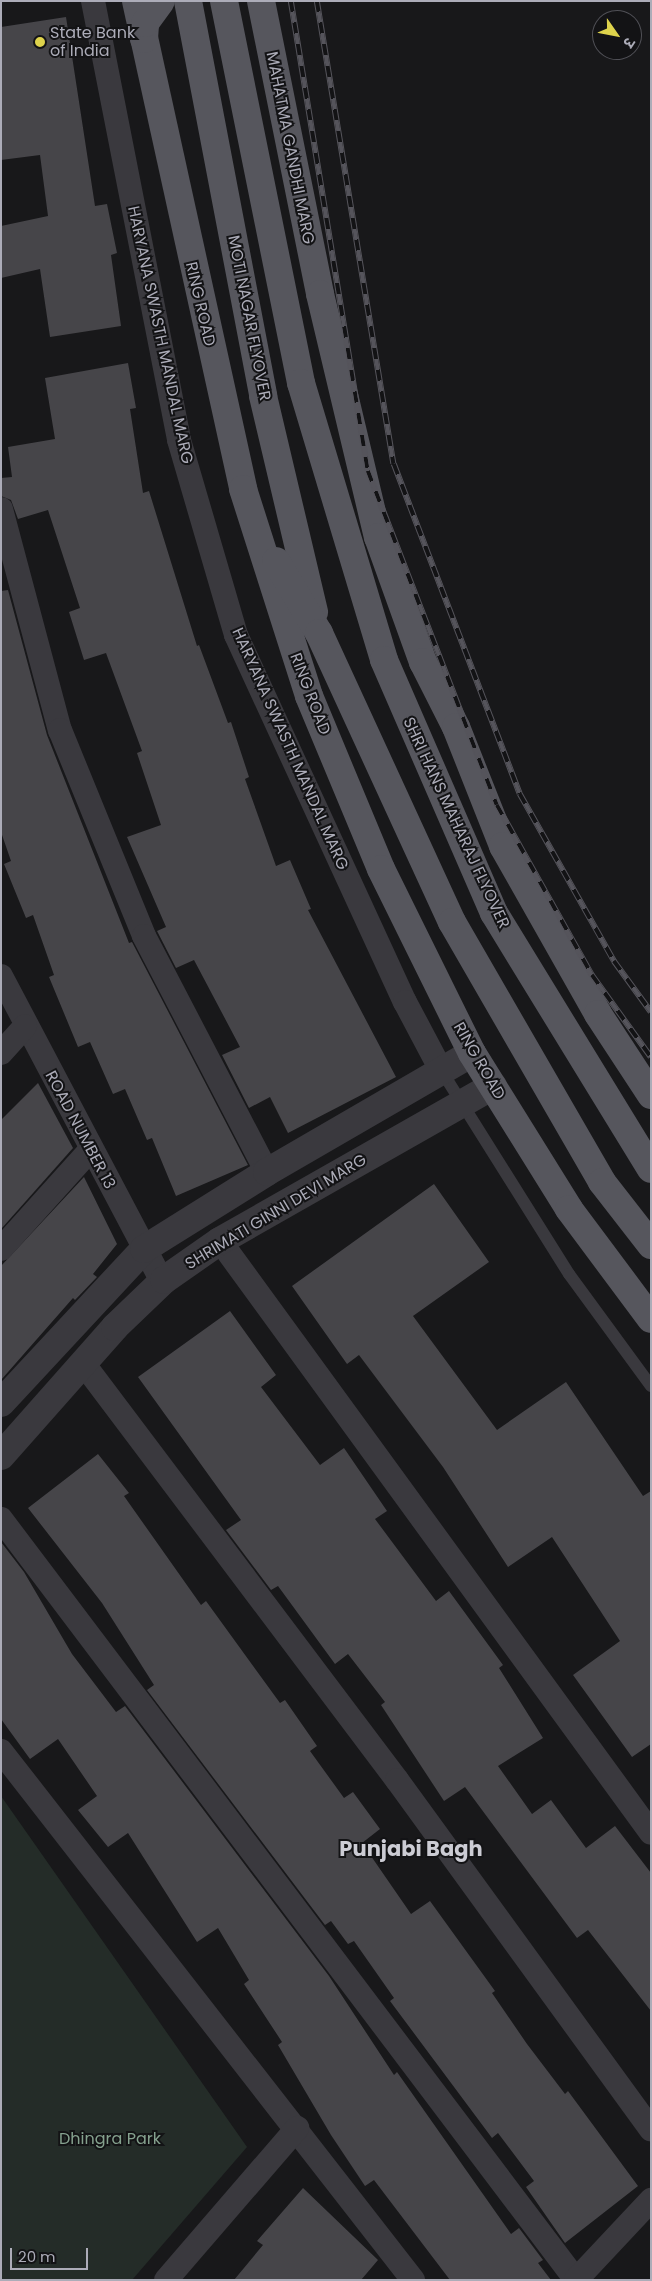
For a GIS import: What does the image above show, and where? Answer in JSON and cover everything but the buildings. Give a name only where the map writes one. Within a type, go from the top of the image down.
[{"type":"main road","name":"RING ROAD","points":[[136,1],[243,489],[309,696],[381,869],[472,1053],[569,1209],[651,1318]]},
{"type":"main road","points":[[145,46],[145,23],[161,1]]},
{"type":"main road","name":"MOTI NAGAR FLYOVER","points":[[188,1],[263,396],[319,633]]},
{"type":"main road","name":"SHRI HANS MAHARAJ FLYOVER","points":[[224,1],[302,383],[384,660],[418,745],[494,913],[651,1169]]},
{"type":"main road","points":[[230,1],[263,13]]},
{"type":"main road","name":"MAHATMA GANDHI MARG","points":[[263,13],[320,294],[378,537],[422,662],[456,727],[503,846]]},
{"type":"main road","points":[[243,489],[282,574],[319,633],[452,922],[602,1182],[651,1245]]},
{"type":"main road","points":[[384,660],[435,725],[598,1014],[651,1095]]},
{"type":"street","name":"HARYANA SWASTH MANDAL MARG","points":[[93,1],[179,440],[236,635],[405,1002],[441,1070]]},
{"type":"street","points":[[1,509],[60,730],[144,936],[267,1172]]},
{"type":"street","name":"ROAD NUMBER 13","points":[[1,976],[25,1026],[162,1282]]},
{"type":"street","points":[[1,1053],[25,1026]]},
{"type":"street","points":[[1,1404],[144,1249],[267,1172],[472,1053]]},
{"type":"street","name":"SHRIMATI GINNI DEVI MARG","points":[[1,1456],[83,1363],[162,1282],[220,1241],[493,1086]]},
{"type":"street","points":[[1,1248],[91,1148]]},
{"type":"street","points":[[220,1241],[651,1833]]},
{"type":"street","points":[[83,1363],[397,1780],[651,2129]]},
{"type":"street","points":[[1,1519],[576,2280],[651,2200]]},
{"type":"street","points":[[1,1751],[414,2280]]},
{"type":"street","points":[[166,2280],[297,2128]]},
{"type":"lane","points":[[441,1070],[569,1274],[651,1386]]},
{"type":"green space","name":"Dhingra Park","points":[[1,1796],[247,2147],[132,2280],[1,2280]]},
{"type":"railway","points":[[291,1],[368,471],[497,805],[592,975],[651,1057]]},
{"type":"railway","points":[[317,1],[394,464],[520,794],[614,961],[651,1012]]},
{"type":"place","name":"State Bank of India","points":[[40,42]]},
{"type":"district","name":"Punjabi Bagh","points":[[411,1849]]}]
